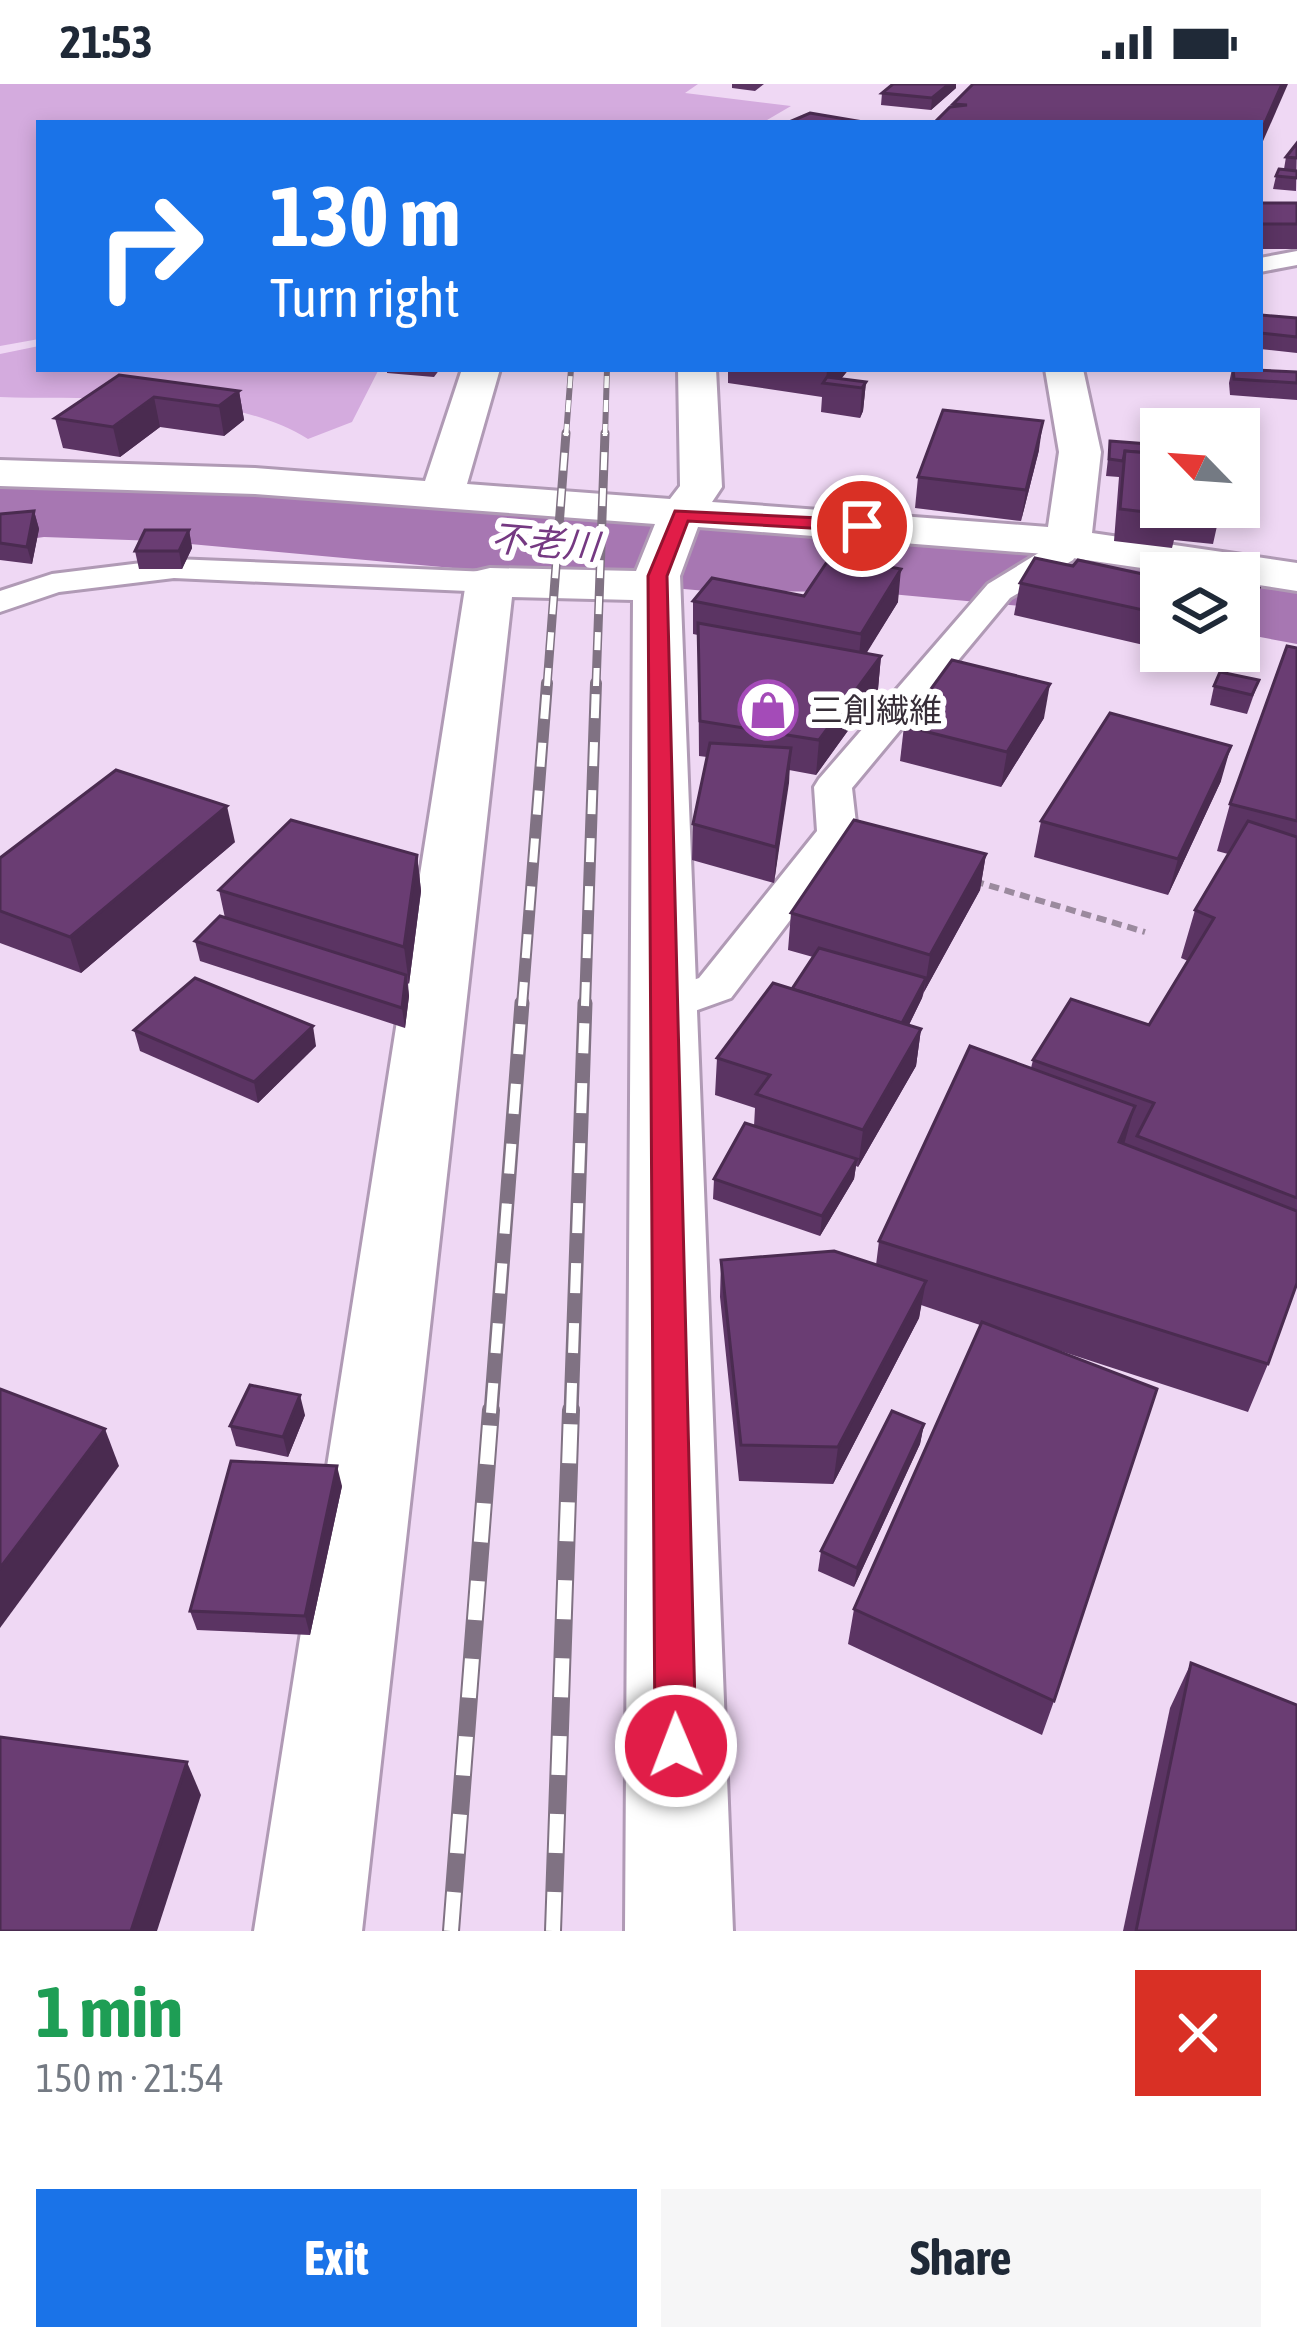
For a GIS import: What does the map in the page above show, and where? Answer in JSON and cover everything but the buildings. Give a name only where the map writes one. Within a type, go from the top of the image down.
[{"type":"street","points":[[442,495],[480,372]]},
{"type":"street","points":[[679,1931],[662,1008],[668,552],[701,487],[697,372]]},
{"type":"street","points":[[1065,372],[1080,452],[1065,548]]},
{"type":"street","points":[[0,473],[255,481],[442,495],[668,552]]},
{"type":"street","points":[[308,1931],[490,582],[668,552],[1065,548],[1297,578]]},
{"type":"lane","points":[[1263,264],[1297,258]]},
{"type":"lane","points":[[662,1008],[715,988],[837,832],[832,787],[998,591],[1065,548]]},
{"type":"lane","points":[[0,602],[44,582],[94,572],[238,571],[490,582]]},
{"type":"path","points":[[962,877],[1145,932]]},
{"type":"shaded area","points":[[0,84],[698,84],[685,93],[791,106],[767,120],[36,120],[36,340],[0,346]]},
{"type":"shaded area","points":[[36,347],[36,372],[377,372],[352,422],[308,439],[239,411],[200,404],[0,397],[0,354]]},
{"type":"waterway","name":"不老川","points":[[0,510],[44,504],[157,508],[706,556],[869,557],[1140,581]]},
{"type":"waterway","name":"不老川","points":[[1260,601],[1297,607]]},
{"type":"railway","points":[[566,436],[571,372]]},
{"type":"railway","points":[[605,436],[607,372]]},
{"type":"railway","points":[[547,686],[566,433]]},
{"type":"railway","points":[[596,686],[605,433]]},
{"type":"railway","points":[[522,1006],[547,683]]},
{"type":"railway","points":[[585,1006],[596,683]]},
{"type":"railway","points":[[491,1413],[522,1003]]},
{"type":"railway","points":[[571,1413],[585,1003]]},
{"type":"railway","points":[[451,1931],[491,1410]]},
{"type":"railway","points":[[553,1931],[571,1410]]},
{"type":"place","name":"三創繊維","points":[[768,710]]},
{"type":"route","points":[[676,1746],[657,576],[681,515],[862,526]]}]
